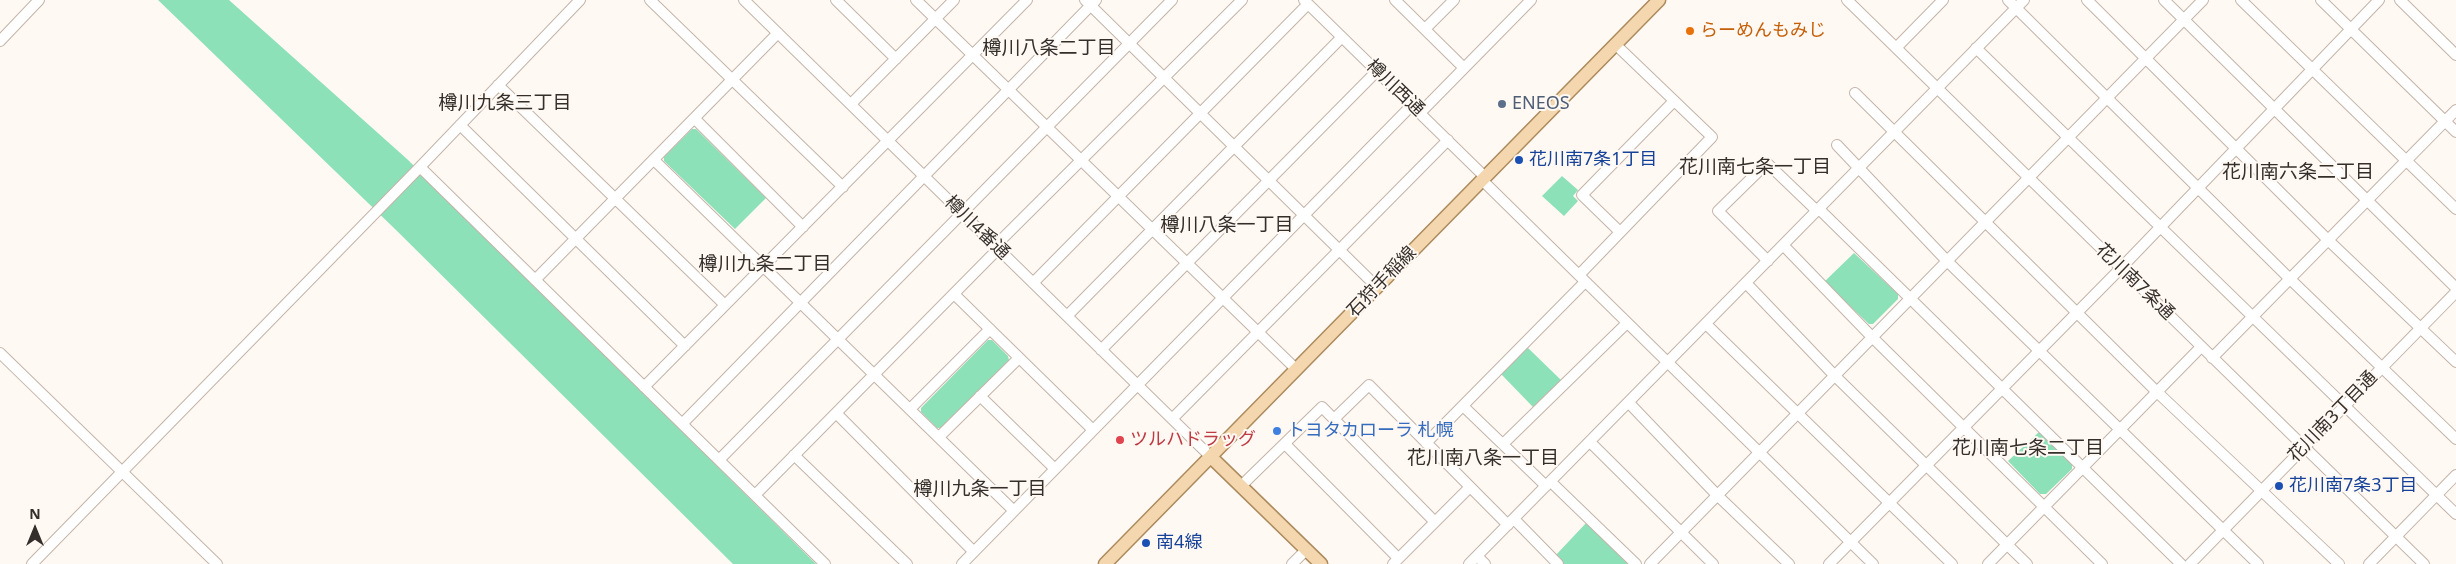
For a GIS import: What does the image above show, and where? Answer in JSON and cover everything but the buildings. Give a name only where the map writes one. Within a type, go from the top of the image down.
[{"type":"main road","name":"石狩手稲線","points":[[1105,564],[1659,0]]},
{"type":"main road","points":[[1211,457],[1321,564]]},
{"type":"street","points":[[0,41],[39,0]]},
{"type":"street","points":[[32,564],[420,168],[580,0]]},
{"type":"street","points":[[650,0],[843,187]]},
{"type":"street","name":"樽川4番通","points":[[744,0],[1211,457]]},
{"type":"street","points":[[836,0],[896,59]]},
{"type":"street","points":[[916,0],[1296,369]]},
{"type":"street","points":[[851,104],[954,0]]},
{"type":"street","points":[[644,387],[1028,0]]},
{"type":"street","points":[[719,460],[1172,0]]},
{"type":"street","points":[[755,495],[1242,0]]},
{"type":"street","points":[[1395,0],[1464,68]]},
{"type":"street","points":[[1425,29],[1454,0]]},
{"type":"street","points":[[1420,113],[1531,0]]},
{"type":"street","name":"花川南7条通","points":[[1847,0],[2424,564]]},
{"type":"street","points":[[1896,48],[1943,0]]},
{"type":"street","points":[[2087,0],[2328,240],[2456,362]]},
{"type":"street","points":[[2164,0],[2368,200],[2456,290]]},
{"type":"street","points":[[1650,564],[2203,0]]},
{"type":"street","points":[[2241,0],[2456,209]]},
{"type":"street","points":[[2321,0],[2456,132]]},
{"type":"street","points":[[1829,564],[2121,268],[2379,0]]},
{"type":"street","points":[[2400,0],[2456,55]]},
{"type":"street","points":[[682,424],[800,301],[1009,91],[1091,2],[1129,43],[1377,287]]},
{"type":"street","points":[[1034,283],[1306,2]]},
{"type":"street","name":"樽川西通","points":[[1306,2],[1448,140],[1582,278],[1873,564]]},
{"type":"street","points":[[1469,564],[1859,168],[1976,48],[2016,3],[2290,279],[2456,439]]},
{"type":"street","points":[[535,280],[734,80],[778,33]]},
{"type":"street","points":[[1067,316],[1342,37]]},
{"type":"street","points":[[1426,443],[1582,278],[1620,232],[1712,137],[1615,44]]},
{"type":"street","points":[[1976,48],[2456,514]]},
{"type":"street","points":[[1101,350],[1377,71]]},
{"type":"street","points":[[498,86],[725,305]]},
{"type":"street","points":[[1855,93],[2157,392],[2260,492],[2339,564]]},
{"type":"street","points":[[1620,232],[1582,195],[1674,101]]},
{"type":"street","points":[[962,564],[1303,214],[1412,105]]},
{"type":"street","points":[[2212,358],[2456,110]]},
{"type":"street","points":[[695,118],[803,228]]},
{"type":"street","points":[[460,125],[685,346]]},
{"type":"street","points":[[1172,418],[1338,248],[1448,140]]},
{"type":"street","points":[[1837,145],[1947,260],[2258,564]]},
{"type":"street","points":[[654,160],[1014,510]]},
{"type":"street","points":[[1768,261],[1718,212],[1767,163],[1910,298],[2181,564]]},
{"type":"street","points":[[420,168],[825,564]]},
{"type":"street","points":[[1783,245],[1872,337],[2102,564]]},
{"type":"street","points":[[1746,283],[1834,375],[2028,564]]},
{"type":"street","name":"花川南3丁目通","points":[[2190,564],[2456,290]]},
{"type":"street","points":[[954,294],[1093,430]]},
{"type":"street","points":[[1503,444],[1627,322]]},
{"type":"street","points":[[1706,324],[1952,564]]},
{"type":"street","points":[[911,408],[990,329]]},
{"type":"street","points":[[1988,564],[2201,347]]},
{"type":"street","points":[[0,353],[218,564]]},
{"type":"street","points":[[939,437],[1019,358]]},
{"type":"street","points":[[1334,419],[1369,385],[1470,487],[1558,564]]},
{"type":"street","points":[[980,396],[1055,469]]},
{"type":"street","points":[[1628,403],[1717,495],[1789,564]]},
{"type":"street","points":[[1463,406],[1636,564]]},
{"type":"street","points":[[1241,486],[1322,407],[1435,522]]},
{"type":"street","points":[[836,414],[974,552]]},
{"type":"street","points":[[1590,442],[1713,564]]},
{"type":"street","points":[[1285,444],[1395,561],[1470,487]]},
{"type":"street","points":[[794,455],[908,564]]},
{"type":"street","points":[[2369,564],[2456,475]]},
{"type":"street","points":[[1292,564],[1306,550]]},
{"type":"street","points":[[1477,556],[1485,564]]},
{"type":"green space","points":[[158,0],[229,0],[407,159],[816,564],[733,564],[395,229]]},
{"type":"green space","points":[[692,129],[696,129],[766,198],[735,229],[664,161],[664,157]]},
{"type":"green space","points":[[1562,176],[1578,190],[1573,196],[1578,201],[1564,216],[1542,196]]},
{"type":"green space","points":[[1854,253],[1898,294],[1898,299],[1873,324],[1869,324],[1824,282]]},
{"type":"green space","points":[[988,340],[992,340],[1008,356],[1009,360],[941,428],[937,428],[921,412],[921,408]]},
{"type":"green space","points":[[1527,347],[1561,380],[1533,407],[1501,374]]},
{"type":"green space","points":[[2039,432],[2072,464],[2072,469],[2046,494],[2040,494],[2008,461]]},
{"type":"green space","points":[[1587,522],[1631,564],[1563,564],[1555,556]]},
{"type":"place","name":"らーめんもみじ","points":[[1690,31]]},
{"type":"place","name":"ENEOS","points":[[1502,104]]},
{"type":"place","name":"花川南7条1丁目","points":[[1519,160]]},
{"type":"place","name":"トヨタカローラ 札幌","points":[[1277,431]]},
{"type":"place","name":"ツルハドラッグ","points":[[1120,440]]},
{"type":"place","name":"花川南7条3丁目","points":[[2279,486]]},
{"type":"place","name":"南4線","points":[[1146,543]]},
{"type":"district","name":"樽川八条二丁目","points":[[1049,49]]},
{"type":"district","name":"樽川九条三丁目","points":[[505,104]]},
{"type":"district","name":"花川南七条一丁目","points":[[1755,168]]},
{"type":"district","name":"花川南六条二丁目","points":[[2298,173]]},
{"type":"district","name":"樽川八条一丁目","points":[[1227,226]]},
{"type":"district","name":"樽川九条二丁目","points":[[765,265]]},
{"type":"district","name":"花川南七条二丁目","points":[[2028,449]]},
{"type":"district","name":"花川南八条一丁目","points":[[1483,459]]},
{"type":"district","name":"樽川九条一丁目","points":[[980,490]]}]
